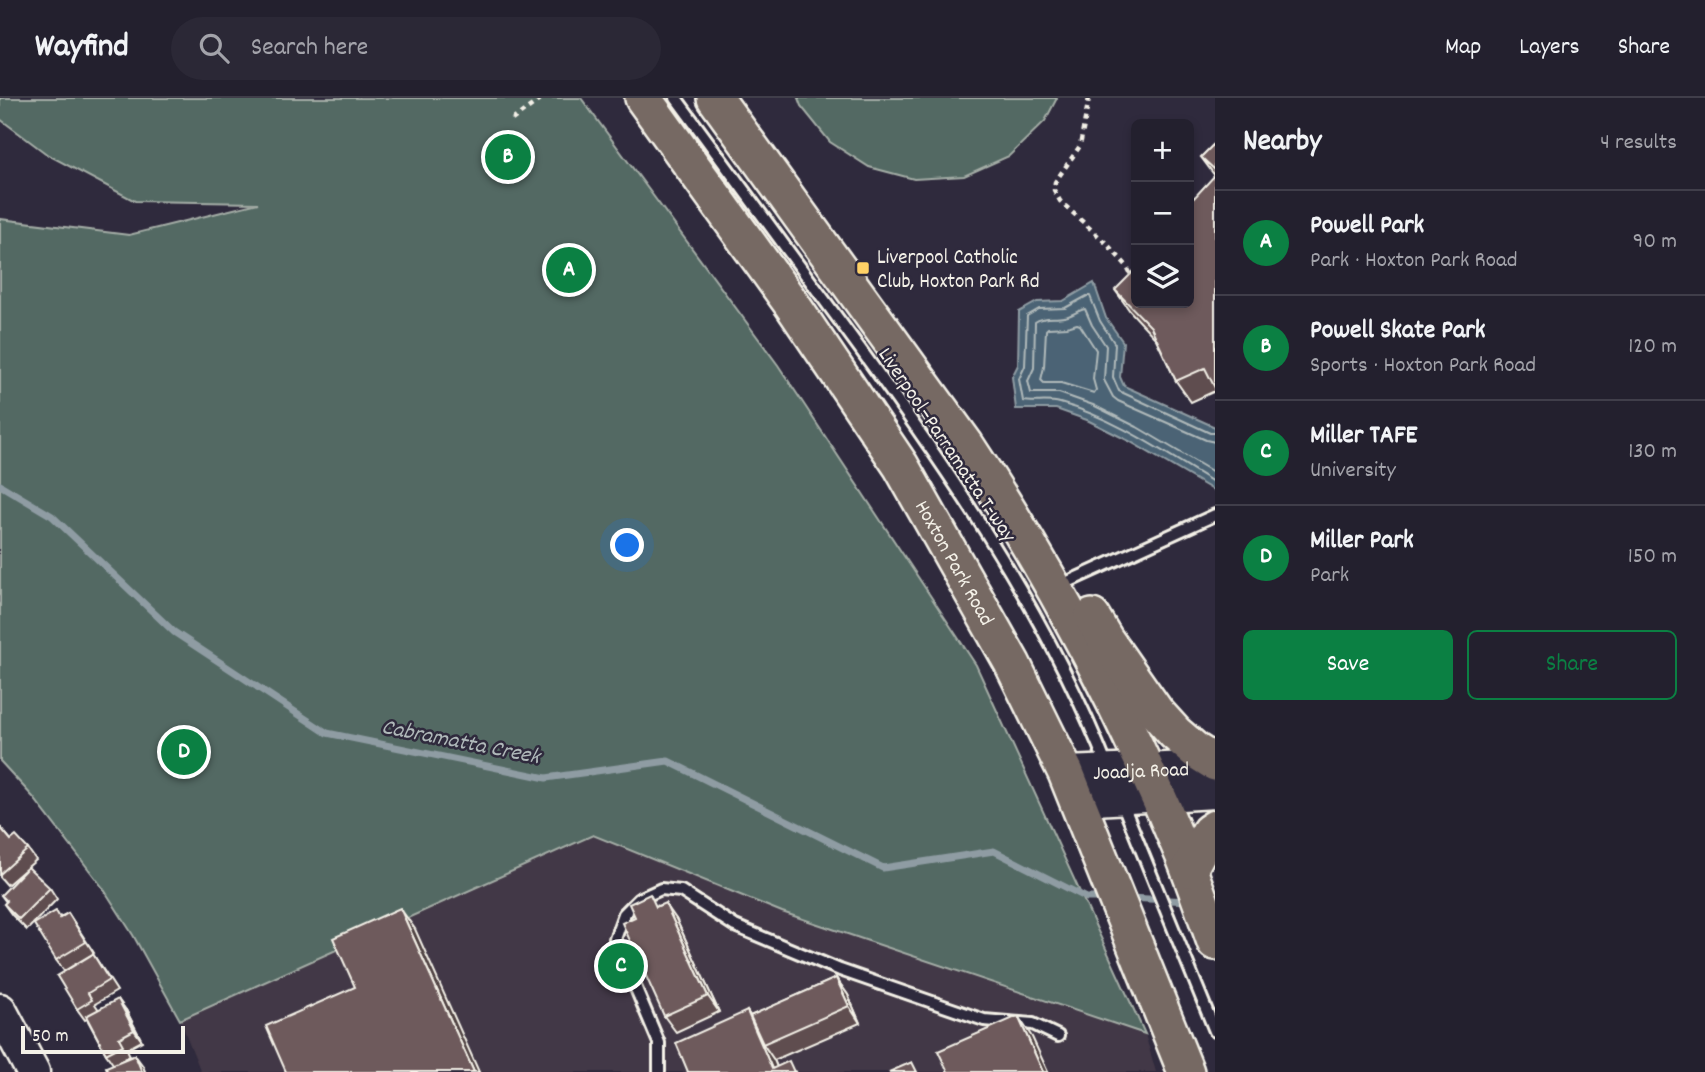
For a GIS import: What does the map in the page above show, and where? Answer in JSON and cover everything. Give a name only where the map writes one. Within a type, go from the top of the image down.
[{"type":"main road","name":"Hoxton Park Road","points":[[643,98],[791,303],[901,466],[1012,663],[1071,787],[1186,1072]]},
{"type":"main road","points":[[719,101],[967,445],[1050,579],[1126,727],[1189,861],[1215,941]]},
{"type":"main road","points":[[993,485],[1070,580],[1105,639],[1156,712],[1175,733],[1215,765]]},
{"type":"main road","name":"Joadja Road","points":[[1152,783],[1215,765]]},
{"type":"main road","name":"Joadja Road","points":[[1071,787],[1152,783],[1215,792]]},
{"type":"main road","points":[[1189,861],[1209,832],[1215,828]]},
{"type":"main road","points":[[0,1010],[33,1072]]},
{"type":"lane","name":"Liverpool–Parramatta T-way","points":[[676,98],[909,415],[1000,554],[1052,648],[1097,741],[1215,1031]]},
{"type":"lane","points":[[1070,580],[1215,515]]},
{"type":"lane","points":[[659,1072],[659,1043],[615,939],[624,914],[639,900],[661,889],[681,891],[734,926],[840,971],[984,1020],[1033,1024],[1058,1036]]},
{"type":"path","points":[[512,120],[541,98]]},
{"type":"path","points":[[1089,98],[1080,146],[1055,182],[1054,190],[1060,201],[1107,244],[1126,265],[1131,275]]},
{"type":"shaded area","points":[[593,834],[782,912],[1145,1034],[1156,1072],[201,1072],[180,1020]]},
{"type":"green space","points":[[0,98],[581,98],[778,365],[976,665],[1145,1034],[782,912],[593,835],[180,1020],[133,935],[103,888],[33,797],[0,761],[0,219],[129,235],[258,203],[135,201],[48,155],[0,119]]},
{"type":"green space","points":[[798,98],[1057,98],[1045,121],[1009,156],[964,176],[914,179],[869,167],[830,142],[801,106]]},
{"type":"water","points":[[1094,283],[1106,318],[1123,342],[1120,377],[1124,386],[1215,427],[1215,491],[1087,420],[1056,409],[1016,409],[1012,377],[1018,365],[1019,312],[1037,302],[1063,301]]},
{"type":"building","points":[[1215,143],[1215,170],[1201,157]]},
{"type":"building","points":[[1215,175],[1215,388],[1205,368],[1176,381],[1151,327],[1133,308],[1194,308],[1194,198]]},
{"type":"building","points":[[1131,274],[1131,306],[1115,290]]},
{"type":"building","points":[[0,827],[11,840],[16,836],[28,849],[0,874]]},
{"type":"building","points":[[28,867],[50,888],[19,919],[4,904],[7,901],[1,895]]},
{"type":"building","points":[[650,894],[656,907],[665,903],[708,996],[664,1016],[622,923],[635,917],[629,904]]},
{"type":"building","points":[[400,908],[474,1072],[286,1072],[266,1026],[355,987],[333,938]]},
{"type":"building","points":[[56,911],[60,918],[68,913],[86,942],[56,960],[34,924]]},
{"type":"building","points":[[93,954],[109,980],[88,993],[92,1000],[77,1009],[57,976]]},
{"type":"building","points":[[836,978],[849,1006],[763,1044],[750,1016]]},
{"type":"building","points":[[118,999],[134,1030],[119,1038],[123,1045],[106,1054],[86,1016]]},
{"type":"building","points":[[747,1011],[772,1069],[789,1061],[794,1072],[688,1072],[676,1043]]},
{"type":"building","points":[[1018,1016],[1043,1072],[948,1072],[938,1051]]},
{"type":"building","points":[[135,1055],[142,1072],[108,1072],[106,1067]]},
{"type":"building","points":[[912,1062],[917,1072],[889,1072]]},
{"type":"waterway","name":"Cabramatta Creek","points":[[0,485],[52,516],[174,632],[327,733],[546,778],[668,761],[883,868],[994,851],[1087,898],[1106,898]]},
{"type":"waterway","name":"Cabramatta Creek","points":[[1128,898],[1190,901]]},
{"type":"place","name":"Powell Skate Park","points":[[508,157]]},
{"type":"place","name":"Liverpool Catholic Club, Hoxton Park Rd","points":[[863,268]]},
{"type":"place","name":"Powell Park","points":[[569,270]]},
{"type":"place","name":"Miller Park","points":[[184,752]]},
{"type":"place","name":"Miller TAFE","points":[[621,966]]}]
